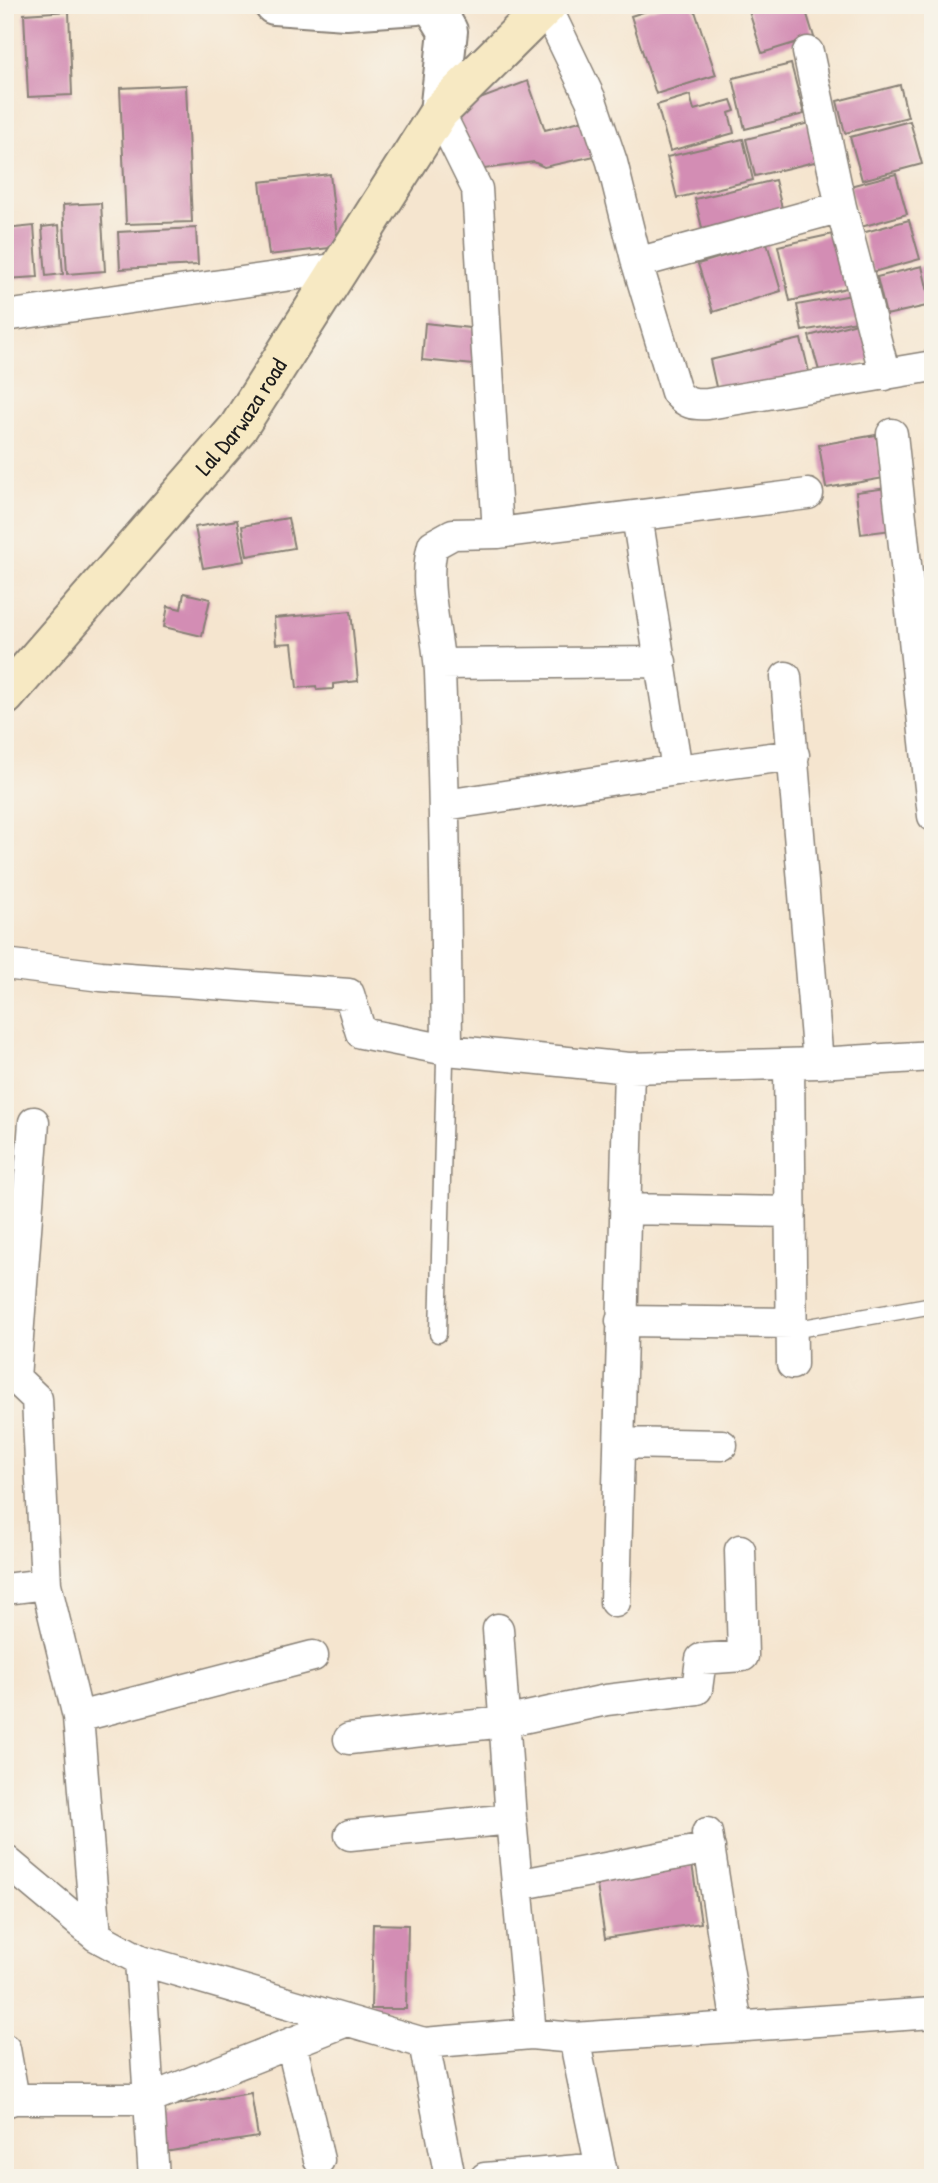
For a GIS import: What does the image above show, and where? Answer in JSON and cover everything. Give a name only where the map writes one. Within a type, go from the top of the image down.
[{"type":"main road","name":"Lal Darwaza road","points":[[8,689],[238,428],[439,112],[546,6]]},
{"type":"street","points":[[274,5],[347,8],[417,5]]},
{"type":"street","points":[[428,5],[436,11],[448,31],[439,112],[477,189],[498,533]]},
{"type":"street","points":[[546,6],[591,100],[612,162],[636,263],[676,392],[683,401],[692,405],[708,404],[933,366]]},
{"type":"street","points":[[808,52],[841,206],[885,375]]},
{"type":"street","points":[[636,263],[841,206]]},
{"type":"street","points":[[5,316],[340,268]]},
{"type":"street","points":[[892,433],[933,816]]},
{"type":"street","points":[[447,1050],[445,805],[440,664],[428,563],[433,545],[453,534],[498,533],[808,494]]},
{"type":"street","points":[[638,516],[677,770]]},
{"type":"street","points":[[440,664],[661,662]]},
{"type":"street","points":[[786,677],[794,755],[803,1064],[791,1212],[792,1364]]},
{"type":"street","points":[[445,805],[794,755]]},
{"type":"street","points":[[5,964],[101,976],[349,994],[361,1034],[447,1050],[629,1068],[803,1064],[933,1056]]},
{"type":"street","points":[[615,1602],[629,1068]]},
{"type":"street","points":[[34,1122],[10,1379],[37,1399],[46,1584],[78,1717],[96,1936]]},
{"type":"street","points":[[625,1209],[791,1212]]},
{"type":"street","points":[[621,1321],[792,1326]]},
{"type":"street","points":[[620,1443],[722,1444]]},
{"type":"street","points":[[349,1739],[504,1722],[606,1700],[697,1689],[701,1659],[743,1656],[740,1549]]},
{"type":"street","points":[[5,1589],[46,1584]]},
{"type":"street","points":[[498,1629],[511,1819],[531,2034]]},
{"type":"street","points":[[78,1717],[313,1656]]},
{"type":"street","points":[[350,1835],[511,1819]]},
{"type":"street","points":[[517,1885],[708,1840],[737,2026]]},
{"type":"street","points":[[5,1860],[96,1936],[139,1960],[424,2043],[531,2034],[574,2038],[933,2012]]},
{"type":"street","points":[[139,1960],[154,2178]]},
{"type":"street","points":[[5,2049],[10,2100],[149,2099],[347,2021]]},
{"type":"street","points":[[485,2178],[602,2173],[574,2038]]},
{"type":"street","points":[[290,2043],[319,2160]]},
{"type":"street","points":[[424,2043],[450,2178]]},
{"type":"lane","points":[[438,1334],[447,1050]]},
{"type":"lane","points":[[792,1326],[933,1305]]},
{"type":"building","points":[[665,5],[693,5],[716,75],[656,94],[631,16]]},
{"type":"building","points":[[747,5],[804,5],[814,37],[762,53]]},
{"type":"building","points":[[69,11],[72,95],[28,97],[24,14]]},
{"type":"building","points":[[791,64],[804,114],[745,129],[733,78]]},
{"type":"building","points":[[528,81],[545,130],[596,117],[604,154],[544,167],[534,162],[470,171],[456,108]]},
{"type":"building","points":[[186,85],[192,222],[126,224],[120,88]]},
{"type":"building","points":[[900,85],[908,117],[845,133],[837,101]]},
{"type":"building","points":[[690,95],[694,110],[731,100],[735,111],[729,113],[734,133],[670,151],[657,105]]},
{"type":"building","points":[[817,121],[827,159],[755,176],[746,139]]},
{"type":"building","points":[[910,121],[922,164],[862,180],[850,137]]},
{"type":"building","points":[[743,139],[753,180],[677,198],[667,157]]},
{"type":"building","points":[[330,174],[338,247],[269,255],[260,182]]},
{"type":"building","points":[[896,174],[907,214],[861,227],[850,186]]},
{"type":"building","points":[[775,180],[785,220],[705,240],[695,199]]},
{"type":"building","points":[[933,187],[933,205],[932,205],[928,188]]},
{"type":"building","points":[[101,203],[105,271],[67,274],[63,205]]},
{"type":"building","points":[[909,220],[920,259],[873,272],[862,233]]},
{"type":"building","points":[[59,225],[63,274],[46,276],[42,227]]},
{"type":"building","points":[[34,226],[38,277],[5,279],[5,229]]},
{"type":"building","points":[[196,228],[198,265],[120,269],[118,232]]},
{"type":"building","points":[[838,233],[851,287],[790,301],[778,246]]},
{"type":"building","points":[[767,243],[781,291],[713,312],[698,264]]},
{"type":"building","points":[[922,266],[931,305],[886,315],[877,277]]},
{"type":"building","points":[[857,294],[862,320],[802,331],[797,305]]},
{"type":"building","points":[[864,321],[874,359],[820,374],[809,336]]},
{"type":"building","points":[[425,323],[478,329],[474,365],[422,360]]},
{"type":"building","points":[[801,339],[810,376],[718,396],[710,360]]},
{"type":"building","points":[[876,435],[884,478],[826,488],[819,445]]},
{"type":"building","points":[[887,488],[892,530],[861,534],[856,492]]},
{"type":"building","points":[[288,518],[294,548],[247,556],[242,526]]},
{"type":"building","points":[[237,520],[245,561],[203,568],[195,527]]},
{"type":"building","points":[[184,593],[210,599],[202,636],[164,627],[168,606],[181,609]]},
{"type":"building","points":[[351,611],[358,681],[333,684],[333,689],[317,690],[316,686],[297,688],[292,643],[276,644],[274,618]]},
{"type":"building","points":[[692,1864],[701,1923],[605,1938],[596,1879]]},
{"type":"building","points":[[373,1924],[408,1925],[406,2009],[371,2009]]},
{"type":"building","points":[[251,2093],[258,2137],[152,2154],[157,2108]]}]
